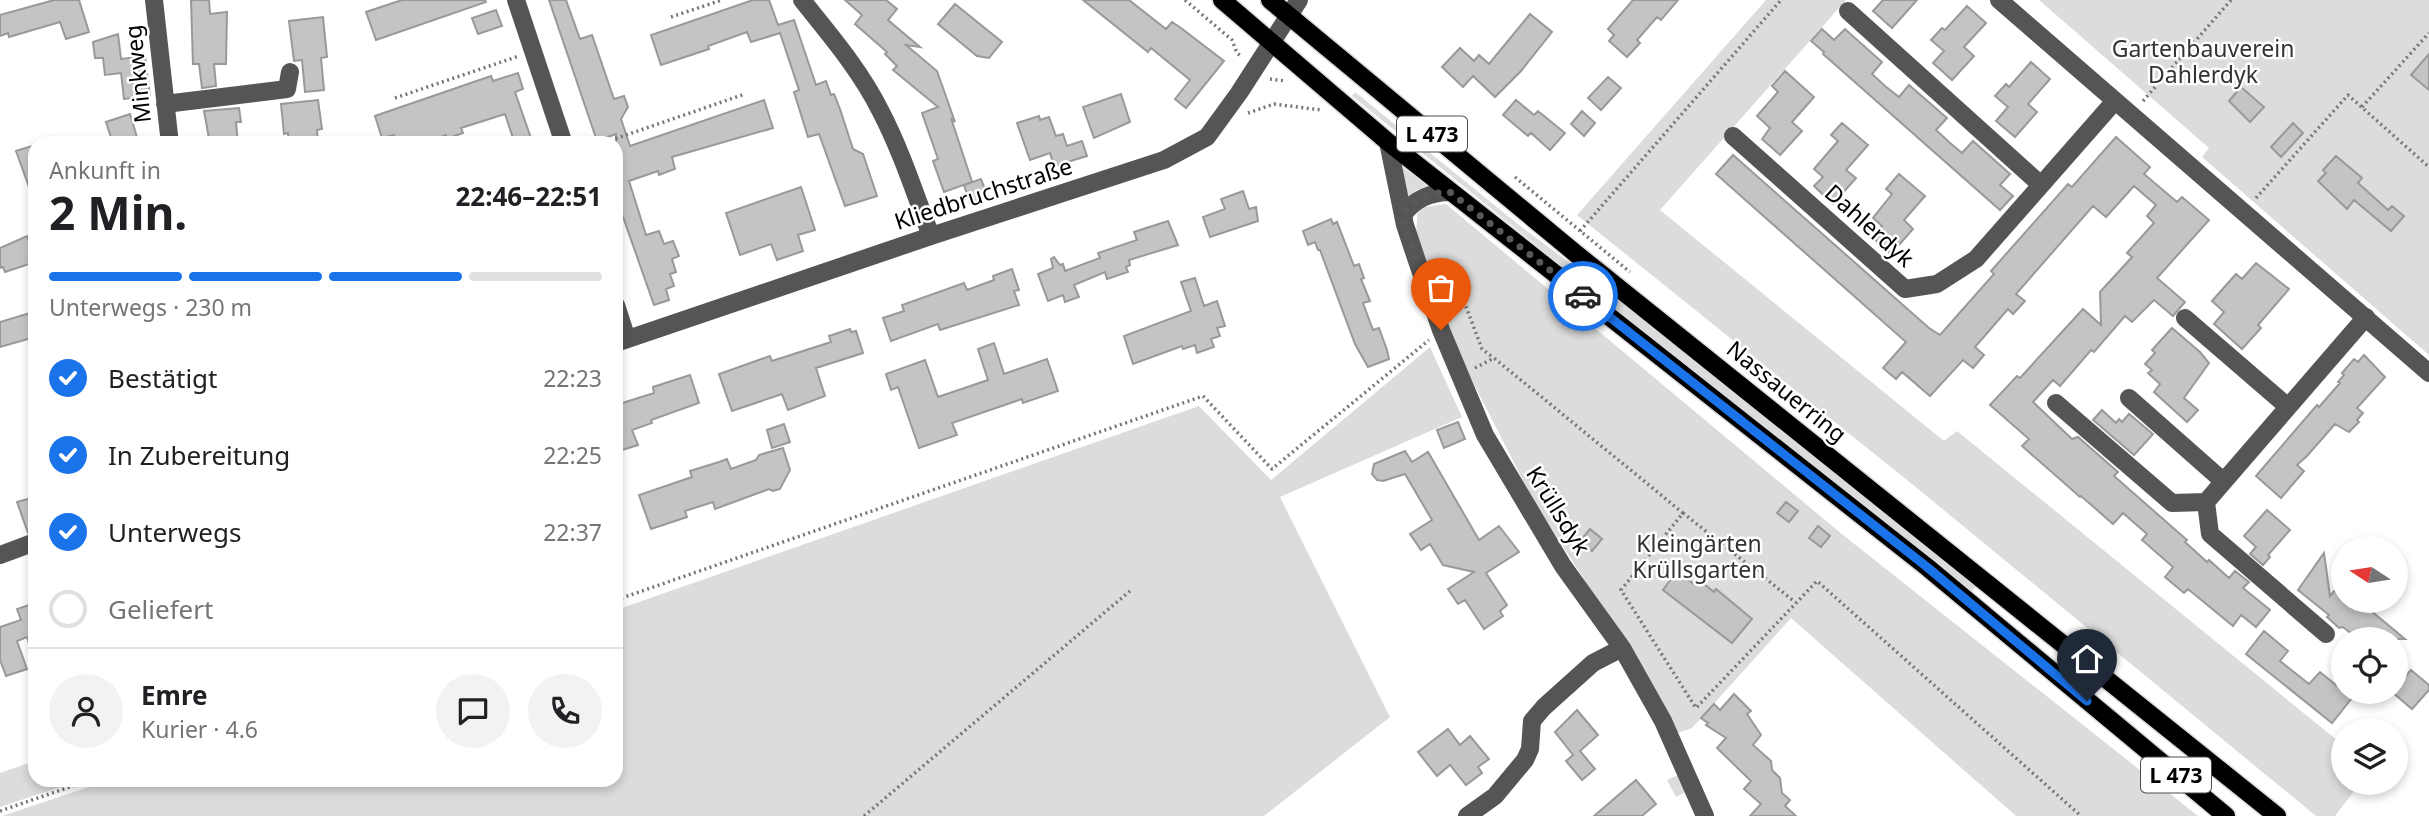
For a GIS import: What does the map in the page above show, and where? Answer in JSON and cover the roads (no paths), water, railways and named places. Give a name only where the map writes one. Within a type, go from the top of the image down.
[{"type":"main road","name":"L 473","points":[[1222,0],[1388,142],[1927,567],[2225,816]]},
{"type":"main road","name":"Nassauerring","points":[[1270,0],[1575,253],[2277,816]]},
{"type":"street","name":"Minkweg","points":[[154,0],[169,136]]},
{"type":"street","points":[[516,0],[561,136]]},
{"type":"street","points":[[802,0],[851,63],[880,109],[931,236]]},
{"type":"street","name":"Kliedbruchstraße","points":[[623,341],[1164,160],[1207,137],[1299,0]]},
{"type":"street","points":[[1999,0],[2429,373]]},
{"type":"street","points":[[1847,11],[2041,185]]},
{"type":"street","points":[[165,104],[287,89],[290,72]]},
{"type":"street","name":"Dahlerdyk","points":[[1733,136],[1905,289],[1937,284],[1976,260],[2114,102]]},
{"type":"street","name":"Krüllsdyk","points":[[1388,142],[1405,225],[1441,330],[1485,435],[1563,566],[1622,648],[1663,721],[1699,813]]},
{"type":"street","points":[[1404,214],[1411,203],[1441,192],[1450,192]]},
{"type":"street","points":[[2326,634],[2210,534],[2206,502],[2366,317]]},
{"type":"street","points":[[2185,318],[2288,407]]},
{"type":"street","points":[[2129,398],[2223,481]]},
{"type":"street","points":[[2056,403],[2172,503],[2206,502]]},
{"type":"street","points":[[0,555],[28,545]]},
{"type":"street","points":[[1467,816],[1495,796],[1525,760],[1530,749],[1532,721],[1544,707],[1593,663],[1622,648]]},
{"type":"park label","name":"Gartenbauverein Dahlerdyk","points":[[2203,61]]},
{"type":"park label","name":"Kleingärten Krüllsgarten","points":[[1699,556]]}]
